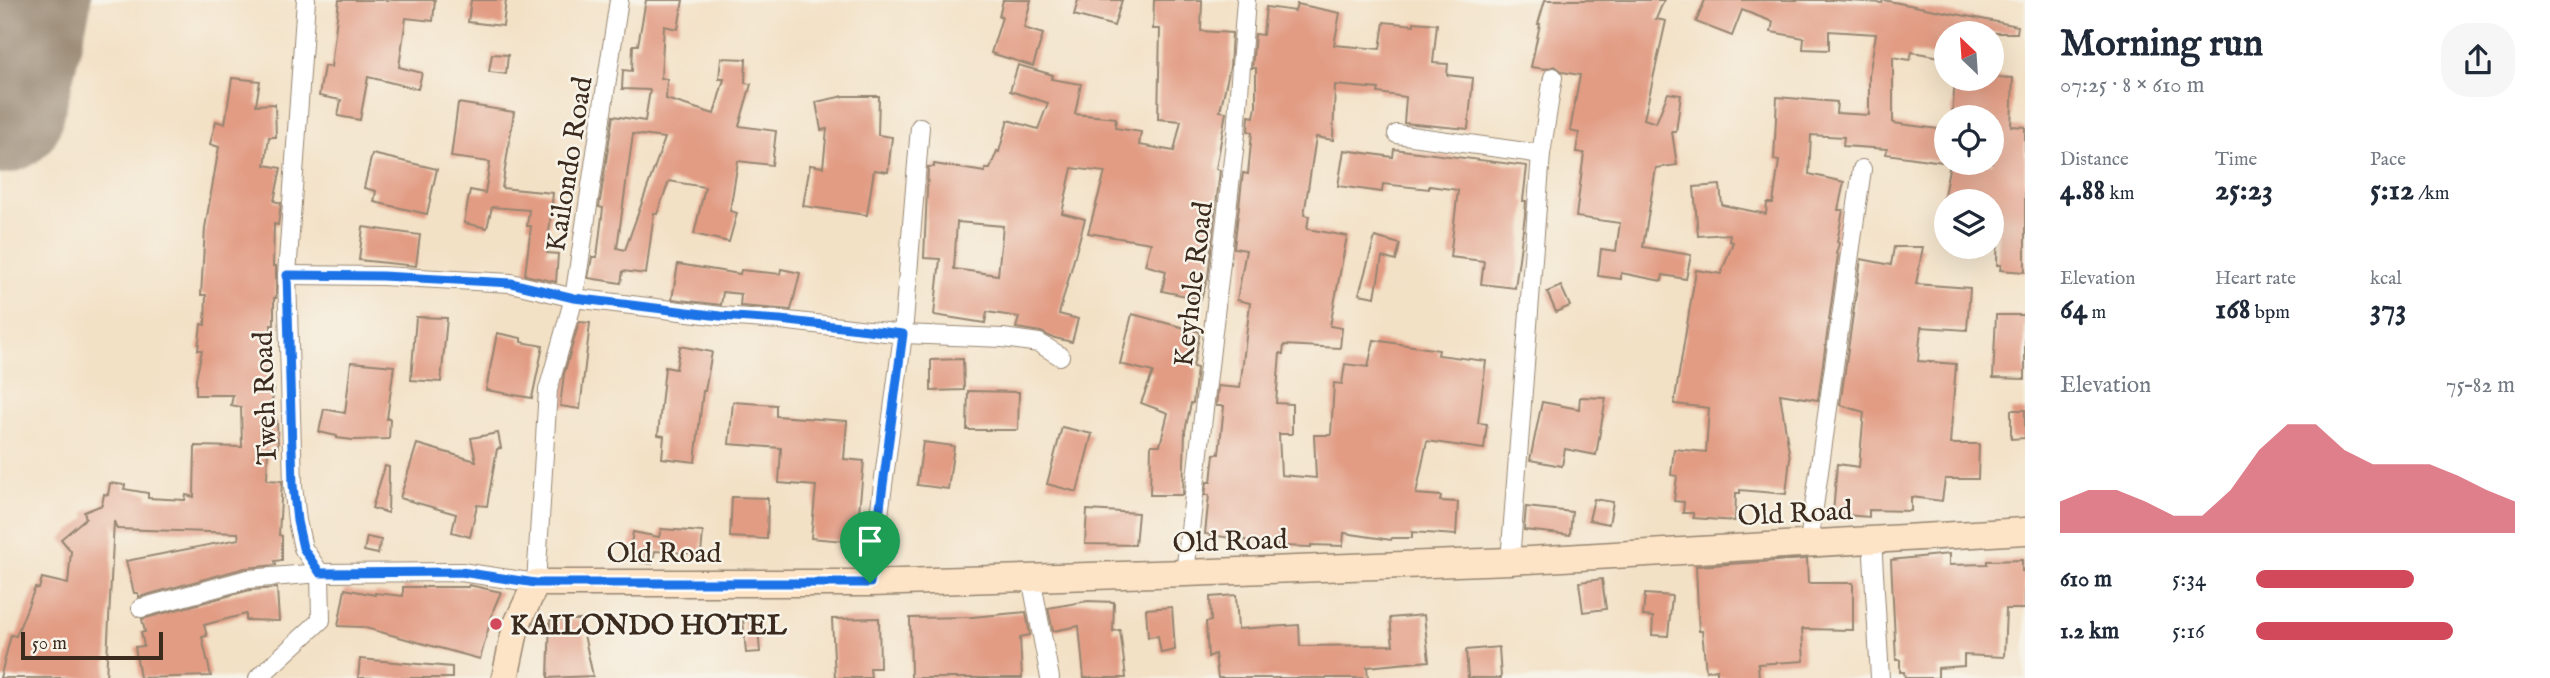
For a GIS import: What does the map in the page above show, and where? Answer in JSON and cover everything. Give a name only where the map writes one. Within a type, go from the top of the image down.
[{"type":"street","name":"Tweh Road","points":[[306,0],[287,275],[293,485],[303,548],[320,573]]},
{"type":"street","name":"Kailondo Road","points":[[536,583],[548,390],[574,298],[619,0]]},
{"type":"street","name":"Keyhole Road","points":[[1185,573],[1236,133],[1246,0]]},
{"type":"street","points":[[1510,561],[1541,154],[1553,77]]},
{"type":"street","points":[[870,583],[903,334],[920,127]]},
{"type":"street","points":[[1396,134],[1541,154]]},
{"type":"street","points":[[1809,542],[1862,169]]},
{"type":"street","points":[[287,275],[382,276],[511,283],[574,298],[720,316],[903,334],[1003,338],[1039,343],[1060,356]]},
{"type":"street","name":"Old Road","points":[[536,583],[870,583],[1185,573],[1510,561],[2025,531]]},
{"type":"street","points":[[1872,539],[1880,678]]},
{"type":"street","points":[[141,608],[248,579],[320,573],[461,572],[536,583],[516,626],[505,678]]},
{"type":"street","points":[[258,678],[321,620],[320,573]]},
{"type":"street","points":[[1031,577],[1050,678]]},
{"type":"building","points":[[339,0],[435,0],[433,21],[406,18],[399,67],[422,73],[418,89],[368,77],[360,120],[338,116],[341,100],[319,96],[324,66],[331,67]]},
{"type":"building","points":[[471,0],[506,0],[503,26],[468,22]]},
{"type":"building","points":[[646,0],[683,0],[678,29],[664,26],[661,78],[667,79],[666,99],[714,114],[724,79],[719,79],[721,58],[746,59],[745,83],[751,84],[739,126],[776,131],[772,165],[738,161],[730,211],[737,213],[729,242],[694,234],[705,187],[669,181],[657,214],[654,213],[646,274],[623,271],[621,283],[588,278],[592,257],[597,257],[603,208],[599,207],[613,116],[645,121],[650,90],[622,89],[623,70],[632,71],[633,45],[638,45]],"holes":[[[633,134],[665,138],[625,250],[617,248]]]},
{"type":"building","points":[[1003,0],[1031,0],[1024,28],[1043,34],[1033,66],[991,53],[1002,17],[999,17]]},
{"type":"building","points":[[1078,0],[1122,0],[1114,26],[1074,15]]},
{"type":"building","points":[[1154,0],[1202,0],[1201,31],[1232,33],[1230,67],[1220,111],[1226,112],[1216,169],[1220,170],[1208,277],[1201,299],[1162,291],[1166,271],[1145,265],[1151,243],[1088,233],[1105,172],[1072,168],[1062,213],[1085,219],[1059,314],[1078,319],[1072,342],[1041,332],[1016,328],[1019,317],[987,312],[985,323],[934,315],[940,259],[924,258],[928,167],[934,167],[934,164],[985,172],[985,169],[990,169],[997,151],[999,152],[1008,120],[1038,129],[1048,103],[1010,91],[1018,65],[1053,75],[1051,79],[1081,84],[1075,114],[1116,118],[1115,128],[1141,132],[1139,145],[1174,151],[1181,121],[1158,119],[1160,29],[1153,29]],"holes":[[[957,222],[1003,226],[998,275],[954,269]]]},
{"type":"building","points":[[1545,0],[1664,0],[1656,19],[1666,21],[1644,119],[1656,123],[1668,93],[1681,95],[1676,132],[1672,132],[1677,165],[1656,168],[1643,247],[1691,255],[1686,279],[1663,275],[1662,281],[1621,273],[1621,279],[1598,276],[1601,249],[1616,251],[1620,223],[1576,217],[1584,153],[1576,152],[1579,133],[1570,131],[1580,75],[1563,72],[1555,66],[1545,69],[1531,67]]},
{"type":"building","points":[[1705,0],[1833,0],[1882,3],[1883,0],[1992,21],[1934,21],[1934,56],[1912,52],[1910,60],[1893,57],[1893,123],[1934,128],[1934,161],[1886,154],[1887,149],[1843,146],[1844,137],[1811,135],[1809,174],[1844,182],[1838,210],[1843,210],[1837,242],[1838,255],[1818,400],[1780,394],[1790,458],[1786,494],[1740,490],[1740,493],[1736,493],[1735,521],[1693,518],[1693,513],[1683,513],[1684,502],[1674,501],[1677,476],[1671,475],[1674,449],[1706,452],[1709,408],[1674,404],[1696,270],[1721,274],[1733,242],[1729,241],[1730,234],[1698,236],[1694,187],[1720,185],[1722,205],[1766,214],[1767,203],[1773,203],[1779,161],[1774,160],[1777,97],[1837,102],[1836,113],[1869,115],[1869,75],[1876,34],[1829,31],[1829,50],[1803,49],[1804,38],[1771,32],[1773,22],[1742,10],[1732,36],[1696,22]]},
{"type":"building","points":[[1297,4],[1340,13],[1334,45],[1380,49],[1384,22],[1437,24],[1433,63],[1448,64],[1447,75],[1473,78],[1468,129],[1404,123],[1406,97],[1378,93],[1379,89],[1335,85],[1333,140],[1316,137],[1304,215],[1309,216],[1307,229],[1347,236],[1330,326],[1342,328],[1340,348],[1284,345],[1283,354],[1280,353],[1276,403],[1292,404],[1292,434],[1279,434],[1281,475],[1316,478],[1314,435],[1331,435],[1334,383],[1342,384],[1345,364],[1368,367],[1374,340],[1439,350],[1438,355],[1486,361],[1478,423],[1487,424],[1484,449],[1427,441],[1416,494],[1441,496],[1440,501],[1458,502],[1456,535],[1412,532],[1412,538],[1391,540],[1344,533],[1343,546],[1311,547],[1281,546],[1205,534],[1209,495],[1205,495],[1207,482],[1211,482],[1214,454],[1219,454],[1224,406],[1216,406],[1218,386],[1240,388],[1250,303],[1237,300],[1246,250],[1234,248],[1243,173],[1248,174],[1252,132],[1248,131],[1249,116],[1254,117],[1256,107],[1256,68],[1252,68],[1255,34],[1263,35],[1266,7],[1295,11]]},
{"type":"building","points":[[2004,23],[2018,26],[2017,33],[2004,33]]},
{"type":"building","points":[[492,54],[508,55],[506,74],[489,72]]},
{"type":"building","points":[[232,78],[260,81],[256,105],[275,104],[276,137],[269,137],[265,165],[281,168],[274,201],[281,203],[278,225],[274,224],[273,266],[276,266],[276,298],[274,325],[271,325],[270,388],[274,389],[269,421],[277,421],[278,447],[268,447],[267,480],[282,481],[279,535],[282,536],[282,560],[275,561],[276,565],[245,568],[139,597],[138,593],[134,593],[126,561],[239,539],[238,533],[117,529],[114,521],[106,678],[0,678],[11,635],[16,636],[35,588],[39,589],[42,578],[68,584],[71,551],[61,539],[86,518],[84,512],[102,505],[104,494],[108,495],[110,483],[125,485],[124,489],[148,493],[148,498],[185,500],[186,495],[194,497],[195,446],[242,447],[241,407],[231,405],[233,395],[196,395],[196,379],[202,350],[198,350],[201,324],[205,325],[206,295],[201,295],[205,228],[219,147],[210,144],[216,121],[225,124]]},
{"type":"building","points":[[2004,78],[2013,78],[2011,126],[2025,127],[2025,272],[2000,270],[2001,265],[1997,265],[1997,259],[2004,259],[2004,189],[1945,189],[1948,175],[2004,175],[2004,105],[1953,105],[1954,91],[2004,91]]},
{"type":"building","points":[[844,96],[879,96],[878,135],[892,137],[888,172],[874,170],[867,215],[803,206],[810,165],[823,167],[827,129],[821,130],[816,102]]},
{"type":"building","points":[[458,103],[514,112],[502,188],[553,193],[547,253],[558,254],[556,282],[525,275],[531,226],[527,226],[529,210],[492,207],[487,228],[464,223],[470,190],[485,193],[490,162],[451,157]]},
{"type":"building","points":[[1394,149],[1527,166],[1523,201],[1526,201],[1525,215],[1515,288],[1481,284],[1484,261],[1450,257],[1458,190],[1383,184],[1382,192],[1338,186],[1344,150],[1393,157]]},
{"type":"building","points":[[372,154],[437,169],[427,214],[374,202],[376,191],[364,188]]},
{"type":"building","points":[[363,227],[420,235],[416,266],[359,260]]},
{"type":"building","points":[[1375,237],[1400,244],[1396,261],[1382,257],[1375,297],[1359,294]]},
{"type":"building","points":[[1894,247],[1923,247],[1916,284],[1970,288],[1967,330],[1921,327],[1918,361],[1956,364],[1950,444],[1979,444],[1978,479],[1945,479],[1942,501],[1911,497],[1911,511],[1869,510],[1869,517],[1833,514],[1837,464],[1859,467],[1864,412],[1840,405],[1861,259],[1891,265]]},
{"type":"building","points":[[678,264],[740,274],[741,270],[780,274],[781,269],[800,273],[791,310],[740,306],[741,294],[723,292],[721,305],[672,299]]},
{"type":"building","points":[[1561,286],[1570,306],[1556,312],[1547,292]]},
{"type":"building","points":[[1132,314],[1200,332],[1193,367],[1197,368],[1193,403],[1185,431],[1183,495],[1150,495],[1151,445],[1160,445],[1168,413],[1141,403],[1153,372],[1120,364]]},
{"type":"building","points":[[1996,315],[2025,315],[2025,379],[1993,378]]},
{"type":"building","points":[[416,317],[447,318],[441,382],[411,380]]},
{"type":"building","points":[[579,322],[590,323],[580,409],[560,406],[564,374]]},
{"type":"building","points":[[497,333],[521,338],[521,342],[543,346],[532,398],[486,390]]},
{"type":"building","points":[[680,346],[712,352],[703,391],[695,462],[662,458],[664,436],[658,435],[665,367],[676,369]]},
{"type":"building","points":[[963,359],[964,390],[931,391],[931,360]]},
{"type":"building","points":[[351,362],[394,366],[387,419],[390,419],[389,439],[353,440],[319,432],[324,409],[345,413]]},
{"type":"building","points":[[968,391],[1019,392],[1018,430],[967,430]]},
{"type":"building","points":[[1580,397],[1606,398],[1596,455],[1565,449],[1562,466],[1530,460],[1542,402],[1579,409]]},
{"type":"building","points":[[733,402],[776,405],[776,416],[847,421],[844,459],[864,461],[856,542],[811,538],[816,486],[779,483],[781,448],[729,444]]},
{"type":"building","points":[[2011,410],[2025,410],[2025,438],[2011,439]]},
{"type":"building","points":[[1062,427],[1092,434],[1077,492],[1047,484]]},
{"type":"building","points":[[498,433],[501,448],[497,449],[487,506],[477,505],[470,537],[452,532],[456,514],[400,498],[417,444],[476,461],[471,438]]},
{"type":"building","points":[[923,442],[954,446],[948,489],[917,485]]},
{"type":"building","points":[[385,466],[389,467],[388,513],[372,508]]},
{"type":"building","points":[[732,497],[768,498],[767,539],[730,537]]},
{"type":"building","points":[[1594,499],[1613,502],[1609,524],[1589,520]]},
{"type":"building","points":[[1526,507],[1572,512],[1570,535],[1524,530]]},
{"type":"building","points":[[1087,510],[1138,513],[1135,545],[1085,544]]},
{"type":"building","points":[[661,529],[703,532],[701,554],[655,551],[652,564],[628,560],[633,532],[659,537]]},
{"type":"building","points":[[367,537],[381,540],[378,554],[364,551]]},
{"type":"building","points":[[1949,554],[1949,565],[2022,560],[2022,571],[2025,571],[2025,609],[2006,609],[2004,657],[1964,655],[1964,666],[1938,668],[1938,678],[1905,678],[1904,672],[1900,672],[1900,660],[1896,660],[1891,560]]},
{"type":"building","points":[[1807,559],[1808,583],[1853,583],[1853,630],[1802,629],[1804,661],[1758,664],[1759,678],[1717,678],[1717,669],[1706,671],[1702,631],[1699,631],[1696,566]]},
{"type":"building","points":[[1602,579],[1606,609],[1583,612],[1579,582]]},
{"type":"building","points":[[469,585],[501,592],[480,659],[362,627],[338,626],[345,589],[375,595],[403,596],[403,587]]},
{"type":"building","points":[[277,588],[279,621],[246,620],[246,614],[204,625],[207,636],[202,637],[211,676],[140,678],[135,647],[144,646],[142,619],[250,590]]},
{"type":"building","points":[[1645,594],[1672,596],[1668,636],[1652,635],[1653,617],[1643,616]]},
{"type":"building","points":[[1236,595],[1238,629],[1299,625],[1300,646],[1393,645],[1390,618],[1424,615],[1429,661],[1367,667],[1368,678],[1218,678],[1215,654],[1208,657],[1206,622],[1211,621],[1210,597]]},
{"type":"building","points":[[1088,601],[1114,602],[1113,631],[1120,630],[1126,678],[1084,678],[1079,626],[1053,631],[1048,608]]},
{"type":"building","points":[[1172,607],[1175,650],[1161,653],[1158,636],[1148,637],[1146,609]]},
{"type":"building","points":[[1026,612],[1030,635],[1020,637],[1022,678],[911,678],[910,618],[972,617]]},
{"type":"building","points":[[757,618],[760,652],[746,653],[743,619]]},
{"type":"building","points":[[879,618],[880,668],[870,668],[871,678],[835,678],[832,619]]},
{"type":"building","points":[[550,620],[581,620],[593,676],[548,678]]},
{"type":"building","points":[[1499,647],[1501,678],[1468,678],[1466,650]]},
{"type":"building","points":[[360,659],[452,667],[452,678],[358,678]]},
{"type":"runway","points":[[0,110],[27,0]]},
{"type":"place","name":"KAILONDO HOTEL","points":[[496,624]]},
{"type":"route","points":[[287,275],[382,276],[511,283],[574,298],[903,334],[870,583],[536,583],[461,572],[320,573],[303,548],[293,485],[287,275]]}]
